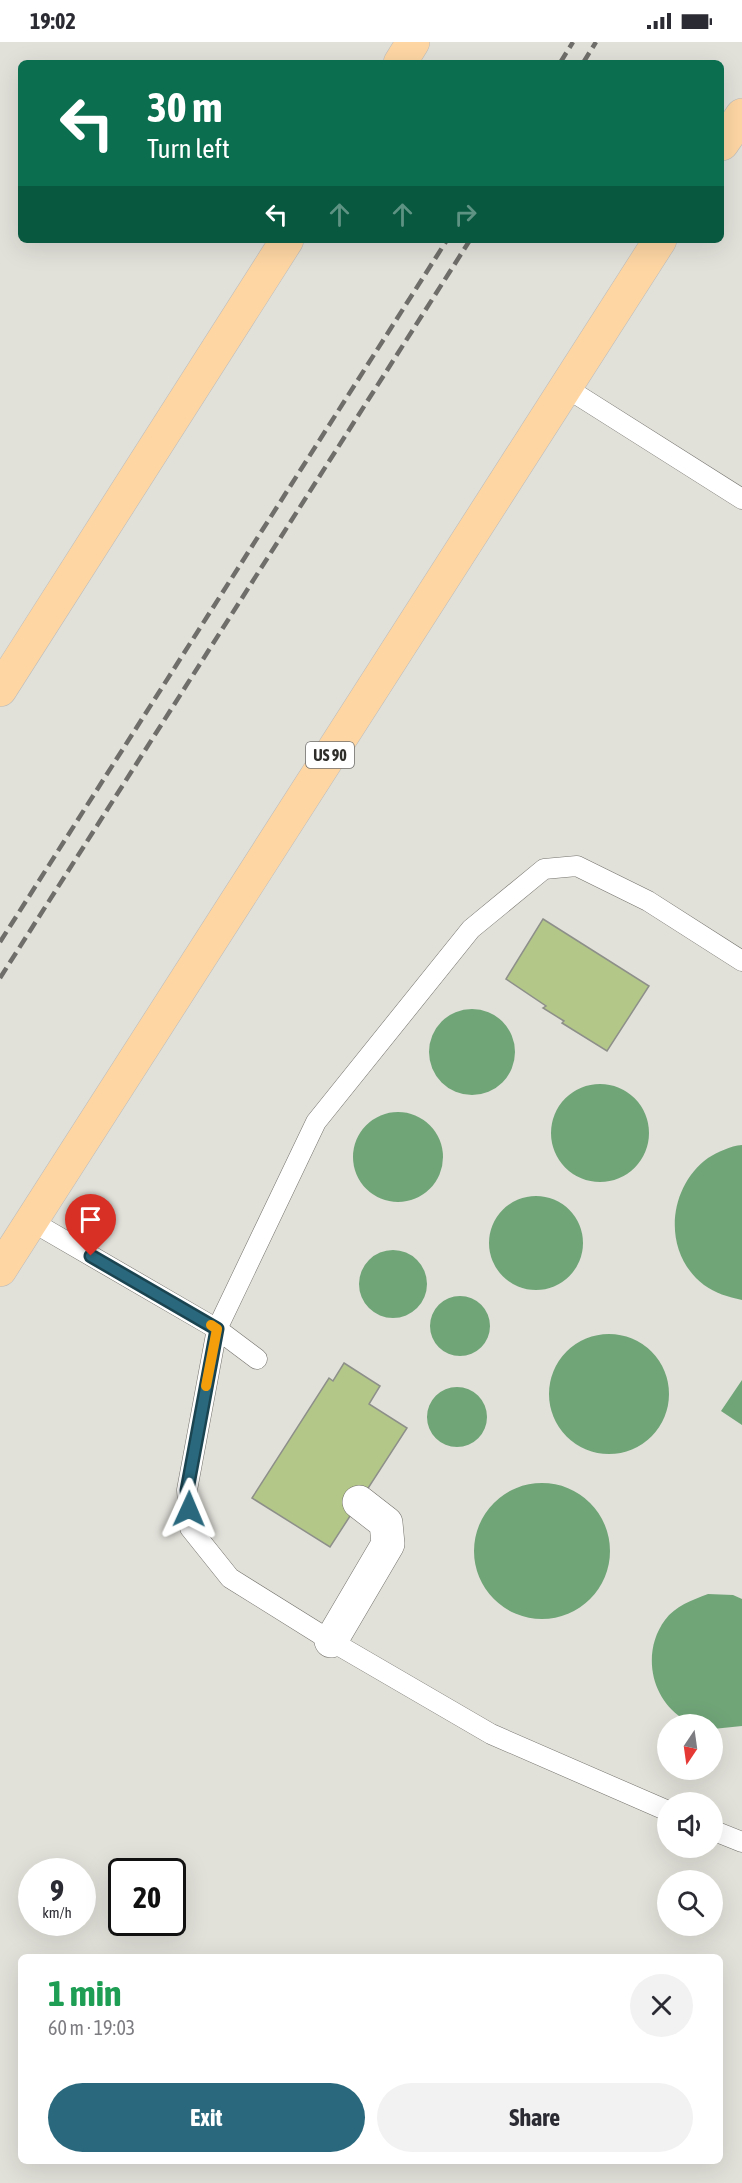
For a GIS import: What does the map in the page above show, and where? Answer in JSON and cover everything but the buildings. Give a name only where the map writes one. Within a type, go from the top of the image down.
[{"type":"highway","points":[[402,60],[413,42]]},
{"type":"highway","points":[[724,141],[742,115]]},
{"type":"highway","points":[[0,690],[285,243]]},
{"type":"highway","name":"US 90","points":[[0,1270],[658,243]]},
{"type":"street","points":[[331,1641],[388,1544],[386,1523],[359,1502]]},
{"type":"lane","points":[[565,387],[742,499]]},
{"type":"lane","points":[[657,1806],[491,1734],[331,1641],[230,1578],[190,1528],[187,1490],[217,1329],[316,1122],[471,929],[544,869],[577,866],[648,901],[742,961]]},
{"type":"lane","points":[[31,1221],[217,1329],[257,1359]]},
{"type":"lane","points":[[723,1834],[742,1842]]},
{"type":"shaded area","points":[[472,1009],[496,1016],[508,1028],[515,1052],[508,1076],[496,1088],[472,1095],[448,1088],[436,1076],[429,1052],[436,1028],[448,1016]]},
{"type":"shaded area","points":[[600,1084],[610,1085],[627,1092],[641,1106],[648,1123],[648,1143],[641,1160],[627,1174],[610,1181],[600,1182],[590,1181],[573,1174],[559,1160],[552,1143],[551,1133],[552,1123],[559,1106],[573,1092],[590,1085]]},
{"type":"shaded area","points":[[398,1112],[415,1116],[430,1125],[439,1140],[443,1157],[439,1174],[430,1189],[415,1198],[398,1202],[381,1198],[366,1189],[357,1174],[353,1157],[357,1140],[366,1125],[381,1116]]},
{"type":"shaded area","points":[[742,1145],[742,1300],[713,1290],[690,1272],[681,1256],[676,1239],[675,1221],[684,1186],[694,1171],[708,1158],[729,1148]]},
{"type":"shaded area","points":[[536,1196],[554,1199],[569,1210],[580,1225],[583,1243],[580,1261],[569,1276],[554,1287],[536,1290],[518,1287],[503,1276],[492,1261],[489,1243],[492,1225],[503,1210],[518,1199]]},
{"type":"shaded area","points":[[400,1250],[412,1256],[421,1265],[427,1277],[425,1297],[417,1308],[400,1318],[386,1318],[369,1308],[361,1297],[359,1277],[369,1260],[380,1252]]},
{"type":"shaded area","points":[[460,1296],[477,1301],[485,1309],[490,1326],[485,1343],[477,1351],[460,1356],[443,1351],[435,1343],[430,1326],[435,1309],[443,1301]]},
{"type":"shaded area","points":[[609,1334],[632,1338],[652,1351],[665,1371],[669,1394],[665,1417],[652,1437],[632,1450],[609,1454],[586,1450],[566,1437],[553,1417],[549,1394],[553,1371],[566,1351],[586,1338]]},
{"type":"shaded area","points":[[742,1380],[742,1425],[721,1411]]},
{"type":"shaded area","points":[[451,1387],[463,1387],[474,1392],[482,1400],[487,1417],[485,1429],[474,1442],[463,1447],[451,1447],[440,1442],[432,1434],[427,1423],[427,1411],[432,1400],[440,1392]]},
{"type":"shaded area","points":[[542,1483],[568,1489],[590,1503],[604,1525],[610,1551],[604,1577],[590,1599],[568,1613],[542,1619],[516,1613],[494,1599],[480,1577],[474,1551],[480,1525],[494,1503],[516,1489]]},
{"type":"shaded area","points":[[708,1594],[733,1595],[742,1599],[742,1726],[723,1728],[723,1714],[677,1714],[671,1709],[656,1686],[652,1659],[653,1645],[658,1632],[669,1615],[690,1601]]},
{"type":"railway","points":[[562,60],[573,42]]},
{"type":"railway","points":[[585,60],[596,42]]},
{"type":"railway","points":[[0,942],[445,243]]},
{"type":"railway","points":[[0,978],[468,243]]},
{"type":"slow traffic","points":[[206,1386],[217,1329],[211,1325]]},
{"type":"route","points":[[91,1256],[217,1329],[187,1490],[189,1509]]}]
